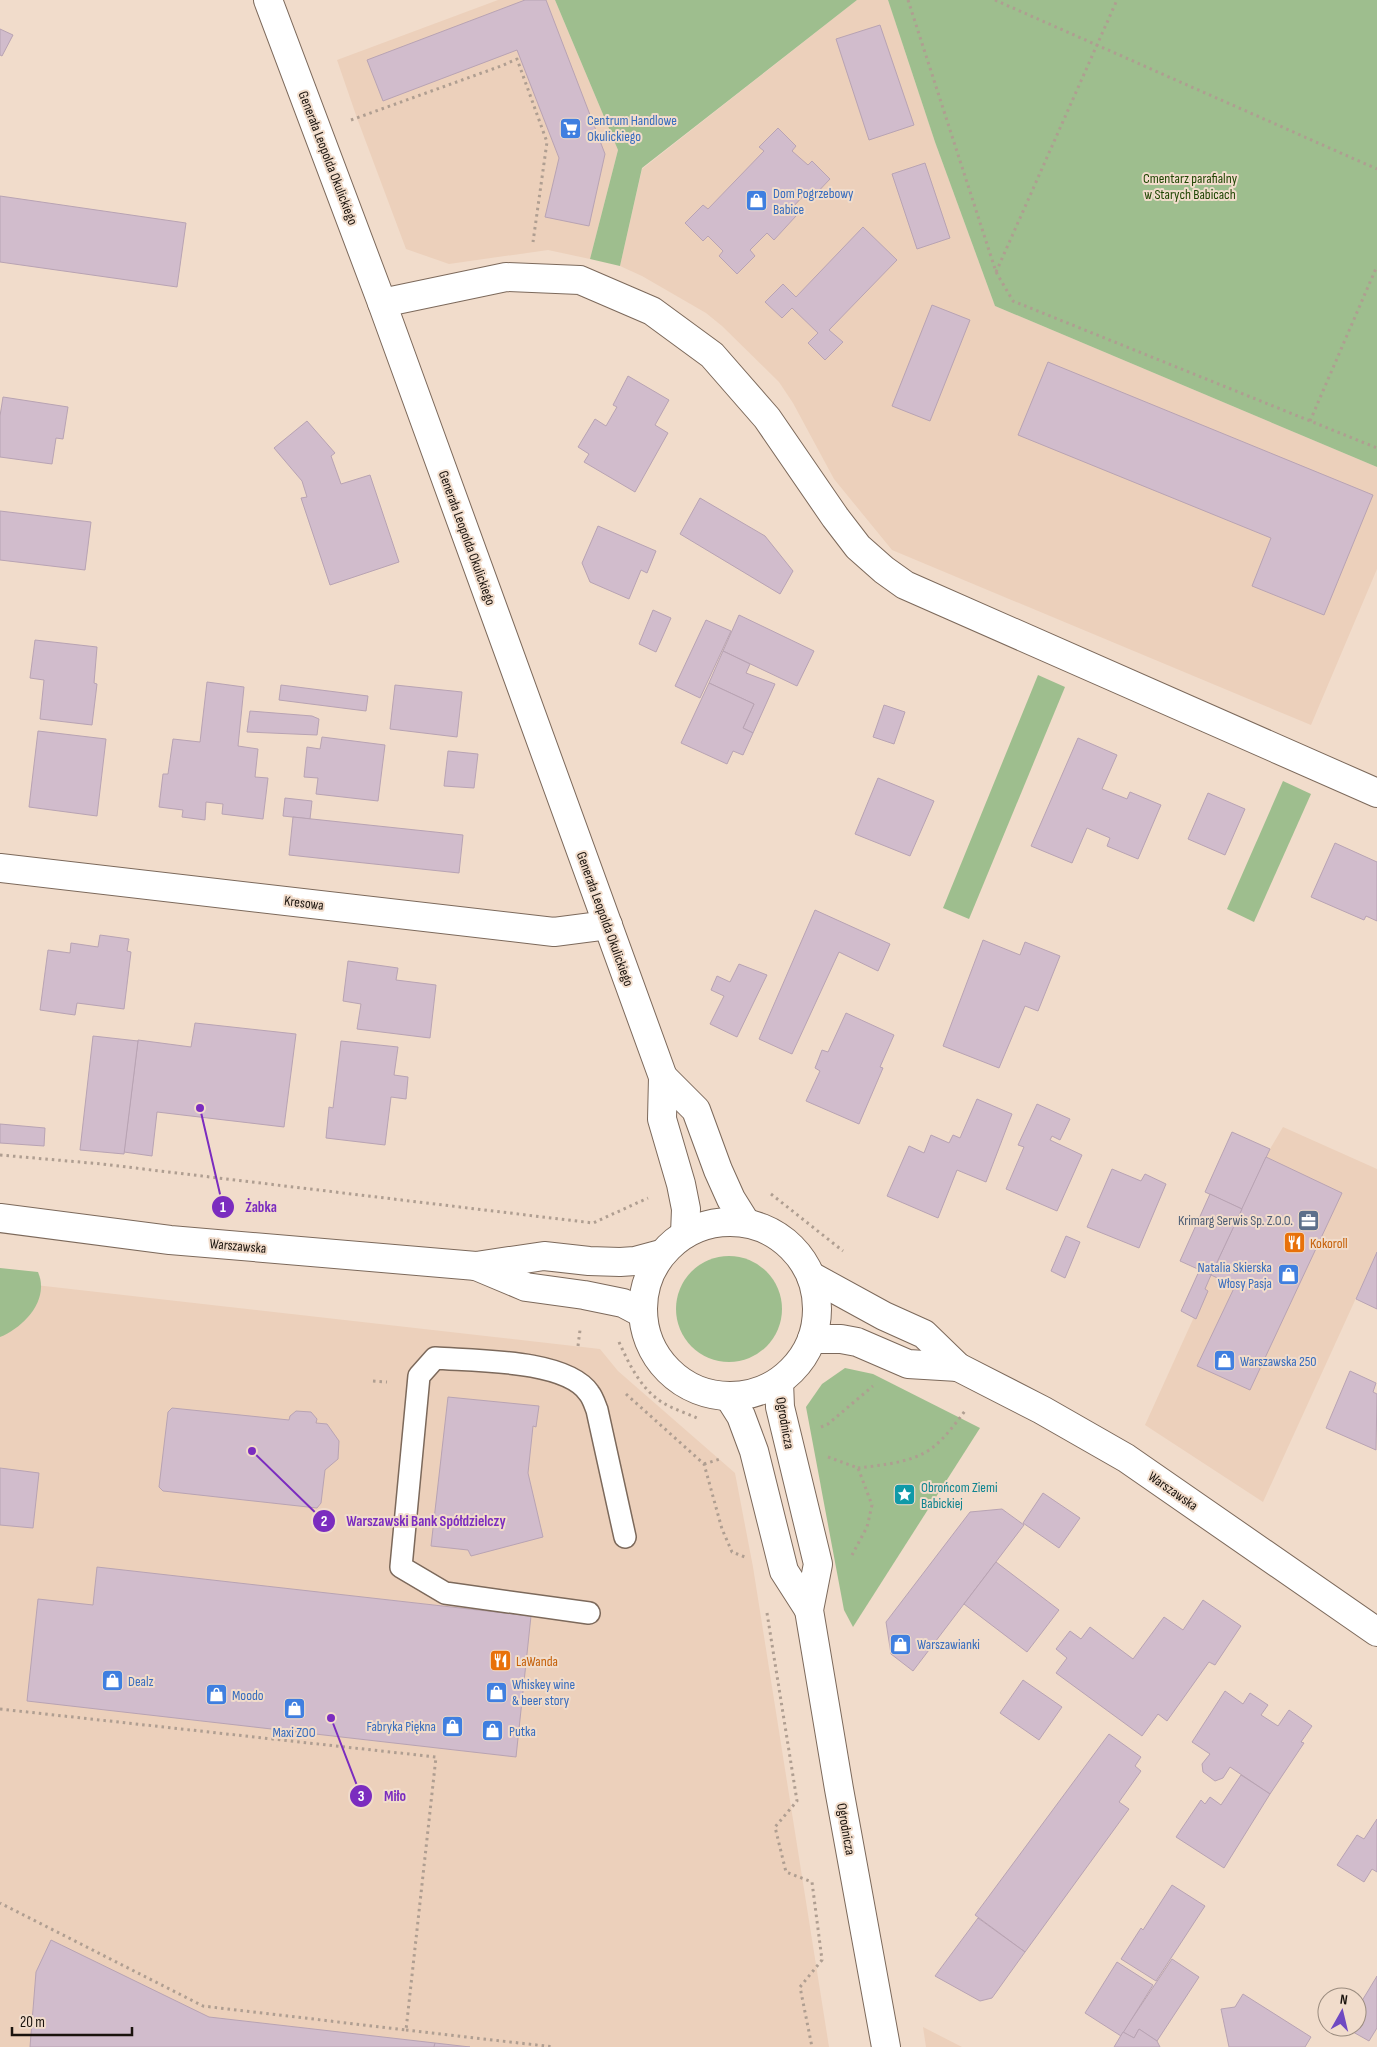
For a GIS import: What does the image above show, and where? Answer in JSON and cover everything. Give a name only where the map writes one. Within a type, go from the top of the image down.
[{"type":"main road","name":"Generała Leopolda Okulickiego","points":[[268,0],[382,303],[663,1077],[662,1120],[681,1184],[686,1209],[685,1234]]},
{"type":"main road","points":[[382,303],[506,277],[580,280],[652,311],[712,355],[767,418],[835,517],[858,547],[884,570],[905,585],[1377,793]]},
{"type":"main road","name":"Kresowa","points":[[0,868],[554,932],[608,925]]},
{"type":"main road","name":"Generała Leopolda Okulickiego","points":[[663,1077],[696,1110],[721,1178],[746,1223]]},
{"type":"main road","name":"Warszawska","points":[[0,1218],[170,1240],[476,1266],[544,1256],[589,1262],[620,1262],[635,1261],[661,1254]]},
{"type":"main road","points":[[714,1223],[746,1223],[766,1230],[785,1242],[800,1258],[811,1276],[817,1297],[817,1318],[812,1339],[804,1356],[793,1370],[779,1382],[747,1396],[707,1395],[686,1386],[668,1372],[654,1355],[646,1335],[642,1313],[642,1297],[646,1282],[661,1254],[672,1243],[699,1227],[714,1223]]},
{"type":"main road","name":"Warszawska","points":[[476,1266],[526,1287],[584,1295],[623,1303],[642,1313]]},
{"type":"main road","name":"Warszawska","points":[[811,1276],[884,1316],[924,1334],[958,1366],[1042,1410],[1126,1458],[1377,1632]]},
{"type":"main road","name":"Warszawska","points":[[812,1339],[841,1339],[857,1342],[908,1364],[958,1366]]},
{"type":"main road","name":"Ogrodnicza","points":[[779,1382],[780,1407],[818,1564],[809,1610],[838,1789],[886,2047]]},
{"type":"main road","name":"Ogrodnicza","points":[[729,1397],[741,1416],[754,1451],[784,1570],[809,1610]]},
{"type":"lane","points":[[589,1613],[445,1593],[402,1567],[419,1376],[435,1358],[513,1363],[563,1374],[576,1381],[589,1392],[597,1410],[625,1538]]},
{"type":"path","points":[[908,0],[996,272],[1012,301],[1377,448]]},
{"type":"path","points":[[995,0],[1377,169]]},
{"type":"path","points":[[996,272],[1117,0]]},
{"type":"path","points":[[348,121],[517,59],[547,142],[527,278]]},
{"type":"path","points":[[1310,421],[1377,266]]},
{"type":"path","points":[[0,1155],[112,1165],[593,1223],[681,1184]]},
{"type":"path","points":[[770,1192],[844,1252]]},
{"type":"path","points":[[578,1352],[581,1323]]},
{"type":"path","points":[[615,1335],[628,1364],[643,1385],[660,1402],[706,1422]]},
{"type":"path","points":[[622,1391],[704,1464],[722,1529],[732,1552],[750,1560]]},
{"type":"path","points":[[957,1407],[973,1414]]},
{"type":"path","points":[[824,1452],[826,1456],[858,1468],[895,1464],[930,1450],[943,1438],[965,1411]]},
{"type":"path","points":[[704,1464],[726,1458]]},
{"type":"path","points":[[848,1558],[855,1552],[868,1527],[872,1506],[858,1468]]},
{"type":"path","points":[[767,1611],[797,1801],[775,1827],[786,1872],[812,1882],[822,1960],[800,1987],[812,2047]]},
{"type":"path","points":[[0,1709],[436,1757],[406,2030]]},
{"type":"path","points":[[0,1904],[203,2006],[554,2047]]},
{"type":"shaded area","points":[[498,0],[555,0],[618,150],[590,259],[548,250],[449,264],[406,249],[357,118],[337,60]]},
{"type":"shaded area","points":[[857,0],[888,0],[935,142],[995,306],[1377,467],[1377,569],[1311,725],[892,550],[834,479],[793,403],[779,382],[722,326],[706,313],[642,276],[620,266],[642,169]]},
{"type":"shaded area","points":[[1283,1127],[1377,1169],[1377,1252],[1263,1502],[1145,1425],[1194,1317],[1196,1318],[1208,1291],[1205,1289],[1270,1149]]},
{"type":"shaded area","points":[[0,1281],[600,1349],[618,1371],[735,1473],[753,1567],[829,2047],[0,2047]]},
{"type":"shaded area","points":[[923,2027],[962,2047],[926,2047]]},
{"type":"green space","points":[[555,0],[857,0],[642,168],[620,266],[590,259],[618,150]]},
{"type":"green space","name":"Cmentarz parafialny w Starych Babicach","points":[[888,0],[1377,0],[1377,467],[995,306],[935,142]]},
{"type":"green space","points":[[1038,675],[1065,687],[969,919],[943,908]]},
{"type":"green space","points":[[1283,781],[1311,794],[1254,922],[1227,909]]},
{"type":"green space","points":[[729,1256],[749,1260],[766,1272],[778,1289],[782,1309],[778,1329],[766,1346],[749,1358],[729,1362],[709,1358],[692,1346],[680,1329],[676,1309],[680,1289],[692,1272],[709,1260]]},
{"type":"green space","points":[[0,1268],[38,1272],[41,1282],[38,1302],[32,1311],[18,1327],[0,1337]]},
{"type":"green space","points":[[845,1368],[873,1374],[980,1428],[853,1627],[844,1610],[806,1407],[822,1384]]},
{"type":"building","name":"Centrum Handlowe Okulickiego","points":[[525,0],[546,0],[605,154],[589,226],[545,217],[559,158],[517,50],[383,101],[367,60]]},
{"type":"building","points":[[880,25],[914,125],[869,140],[836,39]]},
{"type":"building","points":[[0,29],[13,35],[2,56],[0,55]]},
{"type":"building","name":"Dom Pogrzebowy Babice","points":[[778,128],[796,146],[792,151],[808,165],[812,161],[830,179],[812,198],[807,192],[790,210],[796,216],[774,240],[767,233],[750,250],[755,256],[737,274],[719,256],[723,251],[708,236],[703,241],[685,223],[703,205],[708,209],[764,151],[759,147]]},
{"type":"building","points":[[925,163],[950,238],[917,249],[892,174]]},
{"type":"building","points":[[0,196],[186,223],[177,287],[0,262]]},
{"type":"building","points":[[863,227],[897,260],[829,330],[843,342],[825,360],[808,343],[818,333],[792,308],[782,318],[765,302],[783,284],[796,297]]},
{"type":"building","points":[[932,305],[970,320],[930,421],[892,406]]},
{"type":"building","points":[[1048,362],[1373,495],[1324,615],[1252,586],[1271,538],[1018,435]]},
{"type":"building","points":[[628,376],[669,400],[655,425],[668,433],[635,492],[584,462],[589,454],[578,447],[595,419],[606,426],[617,407],[613,405]]},
{"type":"building","points":[[3,397],[68,407],[63,439],[56,438],[52,464],[0,457],[0,416]]},
{"type":"building","points":[[307,421],[335,453],[331,456],[341,484],[370,475],[399,562],[330,585],[301,498],[307,497],[302,481],[274,448]]},
{"type":"building","points":[[700,498],[765,536],[793,571],[780,594],[680,534]]},
{"type":"building","points":[[0,511],[91,522],[85,570],[0,560]]},
{"type":"building","points":[[598,526],[656,551],[647,573],[641,570],[629,599],[590,582],[582,563]]},
{"type":"building","points":[[653,610],[671,618],[656,652],[639,644]]},
{"type":"building","points":[[739,615],[814,651],[797,686],[723,651]]},
{"type":"building","points":[[706,620],[731,631],[700,698],[675,686]]},
{"type":"building","points":[[35,640],[97,647],[94,683],[97,684],[92,725],[40,719],[44,680],[30,678]]},
{"type":"building","points":[[723,651],[750,664],[746,673],[775,684],[753,733],[743,728],[754,704],[709,683]]},
{"type":"building","points":[[207,682],[244,687],[238,746],[258,749],[255,777],[268,778],[263,819],[222,814],[223,804],[206,802],[205,820],[182,817],[183,810],[159,807],[163,774],[168,774],[173,739],[200,742]]},
{"type":"building","points":[[709,683],[754,704],[743,728],[753,733],[743,755],[733,751],[727,764],[681,743]]},
{"type":"building","points":[[281,685],[368,696],[366,711],[279,700]]},
{"type":"building","points":[[395,685],[462,692],[457,737],[390,729]]},
{"type":"building","points":[[884,705],[905,712],[894,744],[873,737]]},
{"type":"building","points":[[250,711],[312,716],[319,719],[317,735],[247,732]]},
{"type":"building","points":[[38,731],[106,739],[97,816],[29,807]]},
{"type":"building","points":[[322,737],[385,745],[378,801],[316,794],[318,778],[304,777],[307,747],[320,749]]},
{"type":"building","points":[[1078,738],[1117,755],[1102,789],[1127,799],[1130,792],[1161,805],[1138,859],[1107,846],[1110,838],[1087,828],[1072,863],[1031,846]]},
{"type":"building","points":[[448,751],[478,754],[474,788],[444,786]]},
{"type":"building","points":[[878,778],[934,801],[910,856],[855,834]]},
{"type":"building","points":[[1208,793],[1245,809],[1225,855],[1188,839]]},
{"type":"building","points":[[285,798],[312,801],[310,819],[283,816]]},
{"type":"building","points":[[293,817],[463,835],[459,873],[289,855]]},
{"type":"building","points":[[1335,843],[1377,862],[1377,921],[1366,916],[1364,920],[1311,897]]},
{"type":"building","points":[[815,910],[890,944],[878,971],[839,952],[792,1054],[759,1039]]},
{"type":"building","points":[[100,935],[129,939],[127,951],[131,952],[124,1009],[77,1003],[75,1015],[40,1010],[48,950],[70,953],[71,943],[98,947]]},
{"type":"building","points":[[983,940],[1020,955],[1025,942],[1060,956],[1038,1011],[1025,1006],[999,1068],[943,1046]]},
{"type":"building","points":[[348,961],[398,968],[396,980],[436,985],[430,1038],[357,1029],[361,1004],[343,1001]]},
{"type":"building","points":[[739,964],[767,975],[737,1037],[710,1024],[724,996],[711,990],[717,976],[730,982]]},
{"type":"building","points":[[846,1013],[894,1035],[880,1067],[883,1068],[859,1124],[806,1101],[820,1071],[815,1068],[822,1050],[828,1052]]},
{"type":"building","points":[[195,1023],[296,1034],[284,1127],[157,1112],[152,1156],[124,1152],[138,1040],[191,1047]]},
{"type":"building","points":[[93,1036],[138,1041],[124,1154],[80,1150]]},
{"type":"building","points":[[341,1041],[398,1047],[394,1075],[408,1077],[406,1099],[391,1097],[385,1145],[326,1138],[329,1107],[333,1108]]},
{"type":"building","points":[[977,1099],[1012,1114],[986,1182],[957,1170],[938,1218],[887,1196],[909,1146],[924,1153],[931,1135],[949,1143],[953,1135],[960,1138]]},
{"type":"building","points":[[1037,1104],[1070,1119],[1060,1140],[1052,1136],[1050,1140],[1082,1155],[1057,1211],[1006,1189],[1024,1147],[1018,1145]]},
{"type":"building","points":[[0,1124],[45,1128],[44,1146],[0,1143]]},
{"type":"building","points":[[1232,1132],[1270,1149],[1242,1209],[1205,1192]]},
{"type":"building","points":[[1266,1157],[1342,1193],[1250,1390],[1197,1366],[1235,1286],[1211,1275]]},
{"type":"building","points":[[1112,1169],[1141,1181],[1145,1174],[1166,1184],[1139,1248],[1087,1227]]},
{"type":"building","points":[[1210,1194],[1242,1209],[1211,1275],[1180,1261]]},
{"type":"building","points":[[1066,1236],[1080,1242],[1065,1278],[1051,1271]]},
{"type":"building","points":[[1377,1252],[1377,1309],[1356,1299]]},
{"type":"building","points":[[1200,1269],[1211,1275],[1205,1289],[1208,1291],[1196,1319],[1181,1311]]},
{"type":"building","points":[[1350,1371],[1376,1383],[1373,1392],[1377,1394],[1376,1450],[1326,1428]]},
{"type":"building","points":[[448,1397],[539,1406],[536,1427],[533,1426],[528,1473],[543,1537],[471,1556],[468,1550],[431,1546]]},
{"type":"building","points":[[172,1408],[289,1420],[290,1416],[296,1411],[311,1412],[317,1419],[316,1423],[327,1424],[339,1441],[338,1459],[325,1470],[321,1503],[317,1508],[163,1491],[159,1487],[168,1412]]},
{"type":"building","points":[[0,1468],[39,1473],[33,1528],[0,1525]]},
{"type":"building","points":[[1043,1493],[1080,1518],[1059,1548],[1023,1523]]},
{"type":"building","points":[[1002,1509],[1024,1525],[913,1671],[891,1654],[886,1622],[970,1512]]},
{"type":"building","points":[[996,1562],[1059,1610],[1027,1652],[964,1604]]},
{"type":"building","points":[[97,1567],[531,1616],[516,1757],[27,1701],[38,1599],[93,1605]]},
{"type":"building","points":[[1203,1600],[1241,1626],[1215,1665],[1209,1662],[1167,1721],[1158,1714],[1142,1736],[1056,1673],[1067,1658],[1056,1649],[1070,1631],[1081,1639],[1090,1627],[1133,1659],[1164,1617],[1183,1630]]},
{"type":"building","points":[[1023,1680],[1062,1707],[1039,1740],[1000,1713]]},
{"type":"building","points":[[1225,1691],[1243,1704],[1250,1693],[1268,1705],[1261,1715],[1278,1726],[1289,1710],[1312,1726],[1301,1742],[1304,1743],[1270,1794],[1230,1767],[1223,1778],[1215,1781],[1203,1772],[1202,1764],[1210,1754],[1192,1742]]},
{"type":"building","points":[[1109,1734],[1141,1757],[1135,1766],[1141,1771],[1119,1802],[1129,1809],[1025,1952],[975,1915]]},
{"type":"building","points":[[1241,1775],[1270,1794],[1224,1868],[1176,1837],[1201,1800],[1205,1804],[1210,1797],[1221,1805]]},
{"type":"building","points":[[1377,1819],[1377,1872],[1372,1869],[1364,1882],[1337,1865],[1357,1835],[1364,1839]]},
{"type":"building","points":[[1172,1885],[1205,1906],[1156,1981],[1121,1959],[1141,1928],[1143,1930]]},
{"type":"building","points":[[978,1918],[1025,1952],[992,1998],[980,2001],[935,1976]]},
{"type":"building","points":[[51,1940],[209,2017],[435,2043],[434,2047],[30,2047],[36,1972]]},
{"type":"building","points":[[1172,1959],[1199,1977],[1157,2041],[1139,2029],[1134,2038],[1123,2032]]},
{"type":"building","points":[[1117,1962],[1153,1985],[1121,2036],[1085,2013]]},
{"type":"building","points":[[1377,1976],[1377,2028],[1369,2041],[1362,2037],[1367,2037],[1367,1992]]},
{"type":"building","points":[[1243,1994],[1311,2037],[1305,2047],[1229,2047],[1221,2009],[1235,2007]]},
{"type":"building","points":[[1139,2029],[1157,2041],[1160,2047],[1114,2047],[1123,2032],[1134,2038]]},
{"type":"building","points":[[435,2043],[470,2047],[434,2047]]},
{"type":"place","name":"Centrum Handlowe Okulickiego","points":[[571,128]]},
{"type":"place","name":"Dom Pogrzebowy Babice","points":[[757,201]]},
{"type":"place","name":"Żabka","points":[[200,1108]]},
{"type":"place","name":"Krimarg Serwis Sp. Z.O.O.","points":[[1309,1220]]},
{"type":"place","name":"Kokoroll","points":[[1294,1243]]},
{"type":"place","name":"Natalia Skierska Włosy Pasja","points":[[1288,1275]]},
{"type":"place","name":"Warszawska 250","points":[[1224,1361]]},
{"type":"place","name":"Warszawski Bank Spółdzielczy","points":[[252,1451]]},
{"type":"place","name":"Obrońcom Ziemi Babickiej","points":[[905,1495]]},
{"type":"place","name":"Warszawianki","points":[[901,1644]]},
{"type":"place","name":"LaWanda","points":[[500,1661]]},
{"type":"place","name":"Dealz","points":[[112,1681]]},
{"type":"place","name":"Whiskey wine & beer story","points":[[496,1692]]},
{"type":"place","name":"Moodo","points":[[216,1695]]},
{"type":"place","name":"Maxi ZOO","points":[[294,1709]]},
{"type":"place","name":"Miło","points":[[331,1718]]},
{"type":"place","name":"Fabryka Piękna","points":[[452,1726]]},
{"type":"place","name":"Putka","points":[[493,1731]]}]
